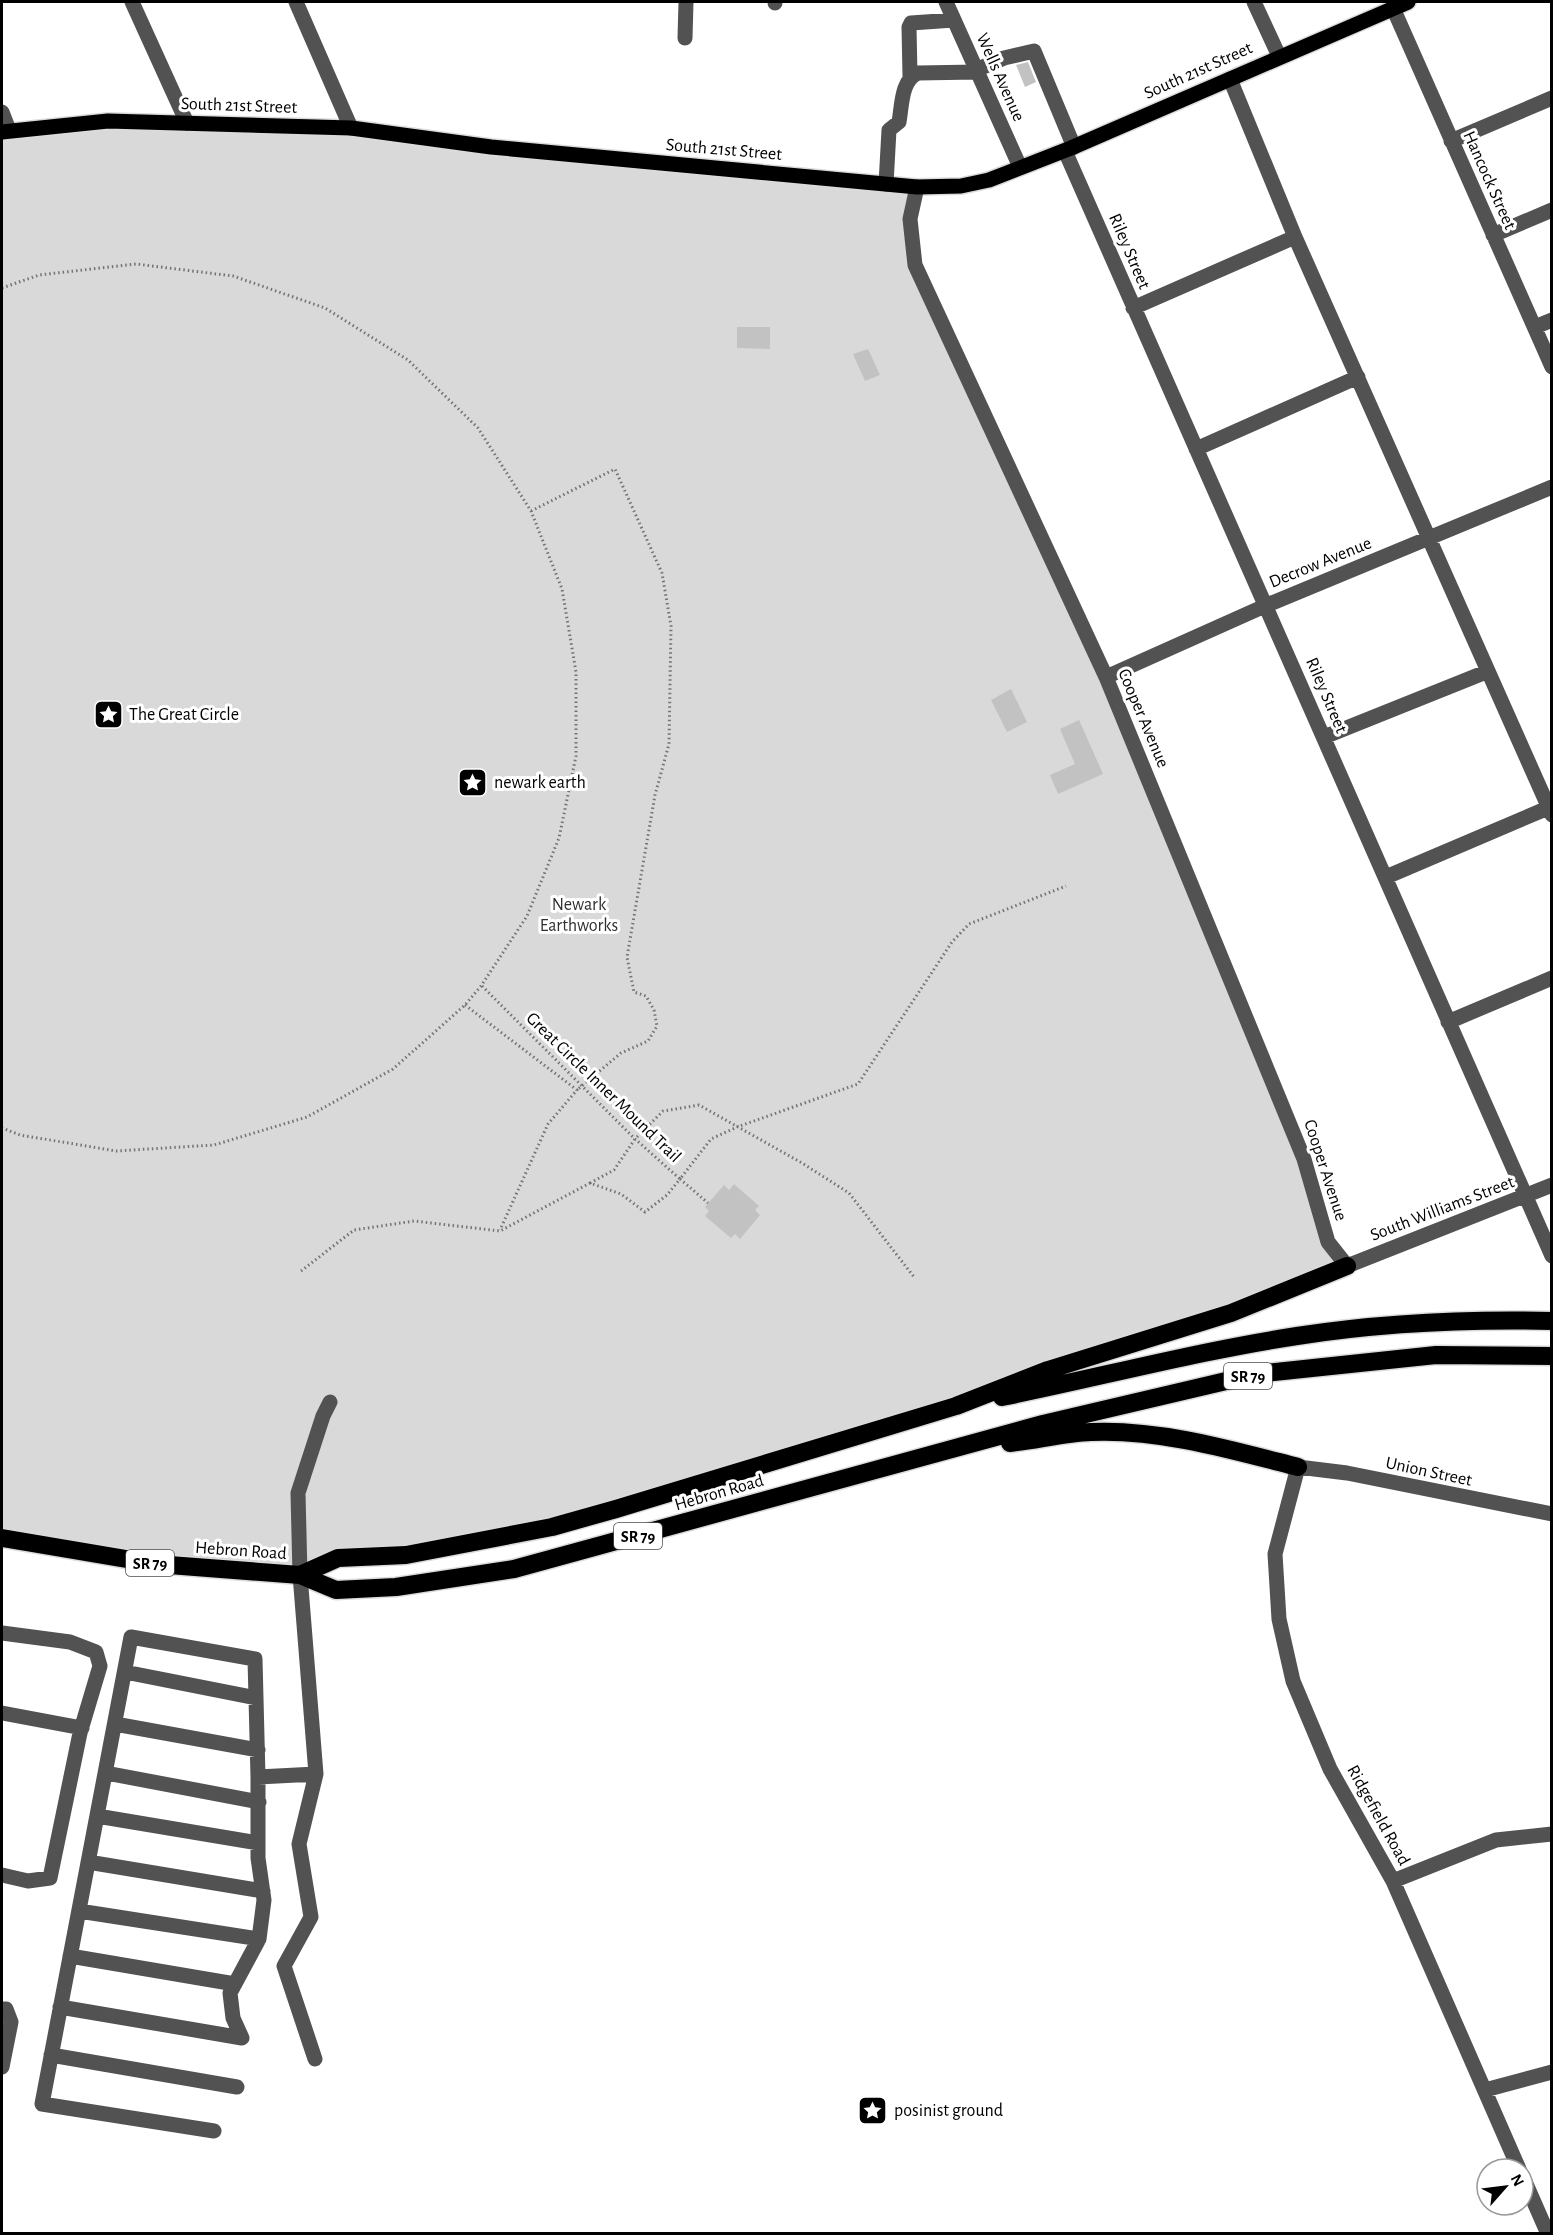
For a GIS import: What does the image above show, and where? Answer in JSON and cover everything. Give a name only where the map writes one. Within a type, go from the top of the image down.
[{"type":"highway","points":[[956,1406],[1048,1370],[1231,1313],[1347,1266]]},
{"type":"highway","name":"SR 79","points":[[956,1406],[1084,1381],[1213,1350],[1299,1335],[1409,1323],[1551,1321]]},
{"type":"highway","name":"SR 79","points":[[972,1445],[1043,1424],[1256,1374],[1436,1355],[1551,1356]]},
{"type":"highway","name":"Hebron Road","points":[[300,1575],[338,1558],[406,1555],[552,1527],[956,1406]]},
{"type":"highway","points":[[972,1445],[1004,1444],[1092,1432],[1148,1436],[1230,1450],[1298,1467]]},
{"type":"highway","name":"Hebron Road","points":[[2,1538],[156,1564],[300,1575],[336,1590],[396,1587],[514,1569],[972,1445]]},
{"type":"main road","name":"South 21st Street","points":[[5,131],[108,121],[351,128],[491,147],[917,187],[962,186],[989,180],[1070,149],[1279,56],[1408,2]]},
{"type":"street","points":[[132,2],[187,123]]},
{"type":"street","points":[[296,2],[351,128]]},
{"type":"street","points":[[685,38],[686,2]]},
{"type":"street","name":"Wells Avenue","points":[[946,2],[1020,167]]},
{"type":"street","points":[[1254,2],[1279,56]]},
{"type":"street","name":"Hancock Street","points":[[1393,8],[1551,367]]},
{"type":"street","points":[[886,184],[889,130],[900,122],[906,82],[910,76],[909,27],[911,23],[954,20]]},
{"type":"street","name":"Riley Street","points":[[977,71],[1004,58],[1034,51],[1133,308],[1267,604],[1551,1256]]},
{"type":"street","points":[[910,76],[918,73],[977,71]]},
{"type":"street","points":[[1230,79],[1295,237],[1550,812],[1386,876]]},
{"type":"street","points":[[1451,141],[1551,98]]},
{"type":"street","points":[[2,112],[5,131]]},
{"type":"street","name":"Cooper Avenue","points":[[917,187],[910,219],[915,265],[1106,677],[1304,1159],[1328,1242],[1347,1266]]},
{"type":"street","points":[[1493,235],[1551,210]]},
{"type":"street","points":[[1133,308],[1295,237]]},
{"type":"street","points":[[1534,327],[1551,320]]},
{"type":"street","points":[[1196,449],[1358,377]]},
{"type":"street","name":"Decrow Avenue","points":[[1106,677],[1267,604],[1551,487]]},
{"type":"street","points":[[1324,737],[1486,672]]},
{"type":"street","points":[[1448,1022],[1551,978]]},
{"type":"street","name":"South Williams Street","points":[[1347,1266],[1551,1185]]},
{"type":"street","points":[[315,2059],[284,1966],[311,1917],[299,1844],[316,1774],[300,1575],[298,1493],[323,1416],[330,1402]]},
{"type":"street","name":"Union Street","points":[[1298,1467],[1347,1473],[1551,1514]]},
{"type":"street","name":"Ridgefield Road","points":[[1298,1467],[1275,1554],[1279,1619],[1291,1671],[1330,1769],[1393,1881],[1514,2157]]},
{"type":"street","points":[[2,1633],[70,1642],[96,1652],[100,1666],[82,1728],[50,1878],[28,1881],[2,1875]]},
{"type":"street","points":[[60,2007],[242,2038],[233,2018],[230,1993],[259,1939],[264,1900],[258,1843],[255,1659],[131,1637],[106,1773],[88,1862],[60,2007],[42,2104],[214,2131]]},
{"type":"street","points":[[125,1672],[256,1698]]},
{"type":"street","points":[[2,1713],[82,1728]]},
{"type":"street","points":[[115,1724],[258,1749]]},
{"type":"street","points":[[106,1773],[259,1802]]},
{"type":"street","points":[[258,1776],[316,1774]]},
{"type":"street","points":[[97,1816],[258,1843]]},
{"type":"street","points":[[1393,1881],[1496,1840],[1551,1834]]},
{"type":"street","points":[[88,1862],[263,1891]]},
{"type":"street","points":[[79,1911],[259,1939]]},
{"type":"street","points":[[70,1956],[235,1984]]},
{"type":"street","points":[[2,2009],[6,2009],[10,2022],[2,2067]]},
{"type":"street","points":[[51,2055],[237,2087]]},
{"type":"street","points":[[1485,2090],[1551,2072]]},
{"type":"street","points":[[1535,2204],[1548,2234]]},
{"type":"path","points":[[2,288],[39,275],[136,264],[233,276],[325,308],[408,360],[478,428],[531,511],[562,589],[576,672],[576,756],[559,838],[532,904],[481,986],[465,1005],[393,1070],[307,1117],[214,1144],[116,1151],[20,1135],[2,1128]]},
{"type":"path","points":[[500,1231],[548,1124],[582,1085],[621,1053],[648,1041],[657,1026],[654,1010],[646,996],[634,992],[627,957],[655,795],[669,744],[671,626],[662,573],[615,469],[531,511]]},
{"type":"path","name":"Great Circle Inner Mound Trail","points":[[481,986],[636,1139],[680,1179],[711,1139],[737,1126],[858,1084],[952,942],[969,924],[1066,886]]},
{"type":"path","points":[[465,1005],[577,1090]]},
{"type":"path","points":[[301,1271],[354,1230],[414,1221],[500,1231],[614,1170],[636,1139],[663,1111],[699,1105],[802,1163],[849,1193],[914,1277]]},
{"type":"path","points":[[590,1183],[621,1194],[645,1212],[667,1195],[680,1179],[708,1203]]},
{"type":"green space","name":"Newark Earthworks","points":[[116,120],[351,128],[917,187],[915,265],[1106,677],[1317,1209],[1347,1266],[1231,1313],[552,1527],[338,1558],[300,1575],[2,1538],[2,132]]},
{"type":"building","points":[[1028,62],[1036,82],[1025,87],[1016,65]]},
{"type":"building","points":[[737,327],[770,327],[770,349],[737,348]]},
{"type":"building","points":[[868,349],[880,375],[865,381],[853,354]]},
{"type":"building","points":[[1011,689],[1027,722],[1007,732],[991,700]]},
{"type":"building","points":[[1079,720],[1103,774],[1058,794],[1050,775],[1075,764],[1060,729]]},
{"type":"building","points":[[734,1184],[759,1206],[755,1210],[760,1215],[740,1239],[735,1234],[731,1238],[705,1216],[709,1211],[705,1207],[724,1185],[729,1190]]},
{"type":"place","name":"The Great Circle","points":[[108,714]]},
{"type":"place","name":"newark earth","points":[[473,782]]},
{"type":"place","name":"posinist ground","points":[[873,2110]]}]
